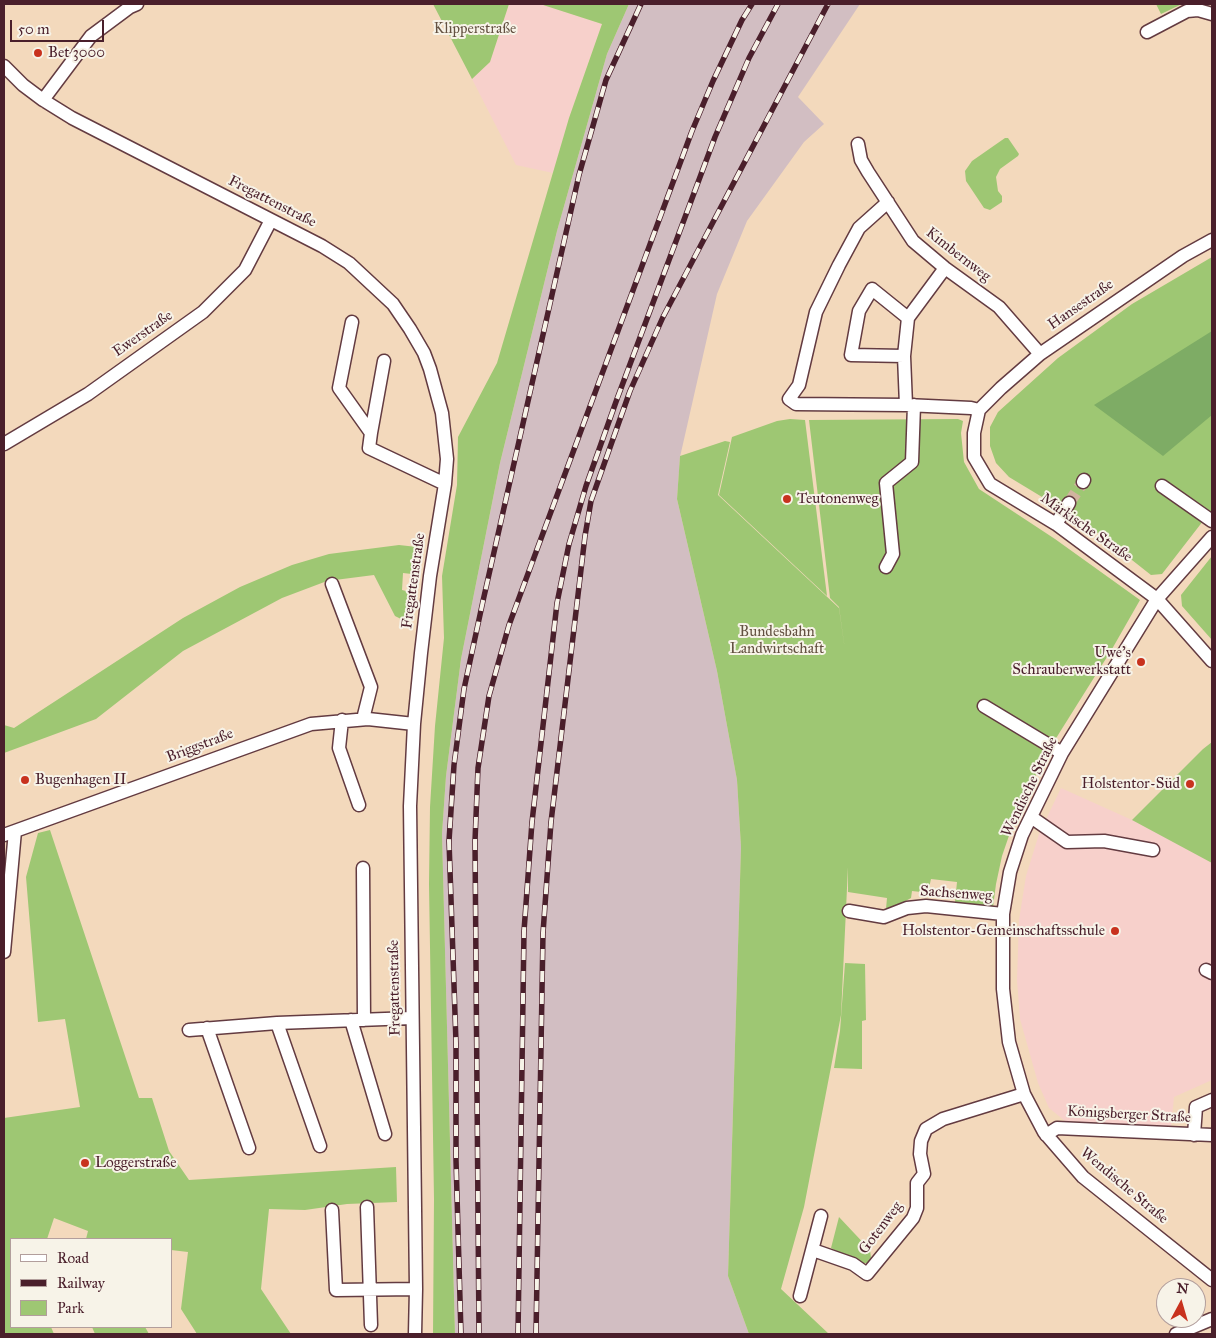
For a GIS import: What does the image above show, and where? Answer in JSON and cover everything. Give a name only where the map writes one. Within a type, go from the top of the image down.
[{"type":"street","points":[[43,100],[91,36],[130,6],[137,4]]},
{"type":"street","points":[[1147,32],[1187,11],[1198,10],[1212,14]]},
{"type":"street","name":"Fregattenstraße","points":[[4,66],[22,85],[72,118],[322,246],[349,264],[393,304],[424,353],[438,394],[445,434],[445,484],[430,576],[414,724],[410,806],[415,1334]]},
{"type":"street","name":"Kimbernweg","points":[[858,144],[861,160],[913,241],[945,268],[999,308],[1040,354]]},
{"type":"street","points":[[888,202],[858,228],[839,265],[816,312],[799,385],[789,399],[796,404],[910,405],[979,410]]},
{"type":"street","name":"Ewerstraße","points":[[4,444],[88,394],[202,312],[245,270],[271,220]]},
{"type":"street","name":"Hansestraße","points":[[979,410],[1040,354],[1183,256],[1212,240]]},
{"type":"street","points":[[886,567],[893,554],[886,483],[912,462],[910,405],[904,356],[908,318],[945,268]]},
{"type":"street","points":[[904,356],[851,355],[859,311],[872,289],[908,318]]},
{"type":"street","points":[[352,322],[339,388],[371,433]]},
{"type":"street","points":[[384,360],[370,448],[445,484]]},
{"type":"street","name":"Märkische Straße","points":[[979,410],[974,433],[974,457],[990,484],[1056,524],[1157,600],[1212,662]]},
{"type":"street","points":[[1162,486],[1212,520]]},
{"type":"street","points":[[1056,524],[1069,504]]},
{"type":"street","name":"Wendische Straße","points":[[1212,537],[1157,600],[1062,753],[1022,834],[1010,872],[1003,914],[1004,998],[1009,1042],[1024,1094],[1046,1135],[1083,1177],[1212,1280]]},
{"type":"street","points":[[332,584],[371,687],[363,719]]},
{"type":"street","points":[[984,706],[1062,753]]},
{"type":"street","name":"Briggstraße","points":[[9,833],[311,724],[363,719],[414,724]]},
{"type":"street","points":[[342,720],[340,748],[359,805]]},
{"type":"street","points":[[1030,817],[1067,842],[1104,841],[1153,850]]},
{"type":"street","points":[[4,952],[9,833]]},
{"type":"street","points":[[363,868],[364,1020]]},
{"type":"street","name":"Sachsenweg","points":[[850,911],[884,917],[907,908],[926,906],[1003,914]]},
{"type":"street","points":[[189,1030],[277,1023],[412,1018]]},
{"type":"street","points":[[351,1020],[385,1134]]},
{"type":"street","points":[[277,1023],[320,1146]]},
{"type":"street","points":[[207,1028],[249,1148]]},
{"type":"street","name":"Gotenweg","points":[[812,1250],[853,1264],[867,1274],[913,1218],[917,1208],[917,1183],[924,1174],[920,1154],[921,1141],[926,1129],[943,1119],[1024,1094]]},
{"type":"street","points":[[1194,1135],[1196,1107],[1212,1100]]},
{"type":"street","name":"Königsberger Straße","points":[[1046,1135],[1057,1128],[1212,1135]]},
{"type":"street","points":[[367,1207],[371,1325]]},
{"type":"street","points":[[332,1210],[336,1290],[416,1289]]},
{"type":"street","points":[[800,1296],[821,1216]]},
{"type":"street","points":[[1176,1334],[1212,1319]]},
{"type":"shaded area","points":[[509,4],[540,4],[602,24],[569,118],[553,173],[516,165],[472,79],[490,62]]},
{"type":"shaded area","points":[[629,4],[860,4],[798,97],[824,124],[804,142],[747,221],[717,294],[680,457],[677,499],[717,671],[737,780],[741,847],[728,1276],[749,1334],[455,1334],[442,834],[446,776],[461,659],[500,463],[557,231],[607,54]]},
{"type":"shaded area","name":"Holstentor-Gemeinschaftsschule","points":[[1212,742],[1212,1080],[1174,1097],[1171,1127],[1065,1121],[1049,1108],[1038,1083],[1020,1019],[1017,980],[1019,920],[1026,876],[1039,834],[1061,788],[1132,820]]},
{"type":"green space","name":"Klipperstraße","points":[[433,4],[509,4],[490,62],[472,79]]},
{"type":"green space","points":[[540,4],[629,4],[607,54],[557,231],[500,463],[461,659],[446,776],[442,834],[455,1334],[433,1334],[434,1199],[429,884],[430,807],[435,726],[444,638],[442,576],[457,485],[458,437],[497,363],[569,118],[602,24]]},
{"type":"green space","points":[[1156,4],[1182,4],[1161,14]]},
{"type":"green space","points":[[1005,138],[1008,138],[1019,154],[1000,169],[996,177],[1002,202],[990,210],[984,208],[966,181],[965,171],[972,161]]},
{"type":"green space","points":[[1212,257],[1212,512],[1210,512],[1162,574],[1151,575],[1085,523],[1009,477],[996,463],[990,446],[990,427],[998,412],[1058,358],[1132,304]]},
{"type":"green space","points":[[1212,331],[1212,415],[1163,456],[1094,405]]},
{"type":"green space","points":[[790,419],[805,420],[827,596],[719,495],[732,437],[777,421]]},
{"type":"green space","name":"Bundesbahn Landwirtschaft","points":[[958,419],[963,421],[961,433],[964,462],[979,489],[1055,539],[1140,600],[1112,649],[1048,751],[1025,797],[1002,856],[993,907],[955,902],[957,882],[931,879],[929,888],[922,887],[921,892],[912,891],[911,898],[891,909],[886,909],[887,898],[848,892],[848,867],[841,1015],[804,1207],[781,1289],[829,1334],[749,1334],[728,1276],[741,847],[737,780],[717,671],[677,499],[680,456],[725,441],[730,442],[718,495],[839,608],[845,650],[839,607],[830,598],[809,420]]},
{"type":"green space","points":[[399,545],[417,547],[412,574],[403,573],[402,590],[410,592],[407,622],[395,616],[374,575],[327,581],[282,598],[183,651],[96,719],[4,753],[4,725],[14,728],[183,618],[240,587],[292,565],[329,554]]},
{"type":"green space","points":[[1212,556],[1212,640],[1182,606],[1181,595]]},
{"type":"green space","name":"Holstentor-Süd","points":[[1212,742],[1212,863],[1132,820]]},
{"type":"green space","points":[[50,830],[139,1098],[152,1098],[169,1151],[189,1180],[396,1167],[397,1202],[347,1204],[305,1210],[269,1209],[261,1289],[291,1334],[197,1334],[181,1309],[188,1252],[172,1250],[172,1238],[86,1238],[88,1231],[54,1218],[47,1238],[10,1238],[10,1328],[51,1328],[54,1334],[4,1334],[4,1118],[80,1107],[65,1019],[38,1022],[26,877],[38,833]]},
{"type":"green space","points":[[845,963],[865,964],[866,1020],[862,1021],[862,1069],[834,1068],[840,1031]]},
{"type":"green space","points":[[839,1217],[870,1250],[871,1258],[867,1263],[857,1263],[831,1248]]},
{"type":"green space","points":[[92,1328],[146,1328],[149,1334],[95,1334]]},
{"type":"tunnel","points":[[1069,503],[1083,482]]},
{"type":"railway","points":[[461,1334],[456,1160],[456,1043],[449,841],[454,765],[464,689],[579,175],[606,80],[641,4]]},
{"type":"railway","points":[[479,1334],[475,841],[478,768],[489,696],[509,625],[692,131],[713,81],[742,20],[752,4]]},
{"type":"railway","points":[[518,1334],[524,931],[532,822],[557,603],[569,544],[586,486],[617,399],[715,137],[749,58],[778,4]]},
{"type":"railway","points":[[536,1334],[543,933],[551,822],[585,536],[591,501],[630,391],[663,317],[828,4]]},
{"type":"place","name":"Bet 3000","points":[[38,53]]},
{"type":"place","name":"Teutonenweg","points":[[787,499]]},
{"type":"place","name":"Uwe's Schrauberwerkstatt","points":[[1141,662]]},
{"type":"place","name":"Bugenhagen II","points":[[25,780]]},
{"type":"place","name":"Holstentor-Süd","points":[[1190,784]]},
{"type":"place","name":"Holstentor-Gemeinschaftsschule","points":[[1115,931]]},
{"type":"place","name":"Loggerstraße","points":[[85,1163]]}]
